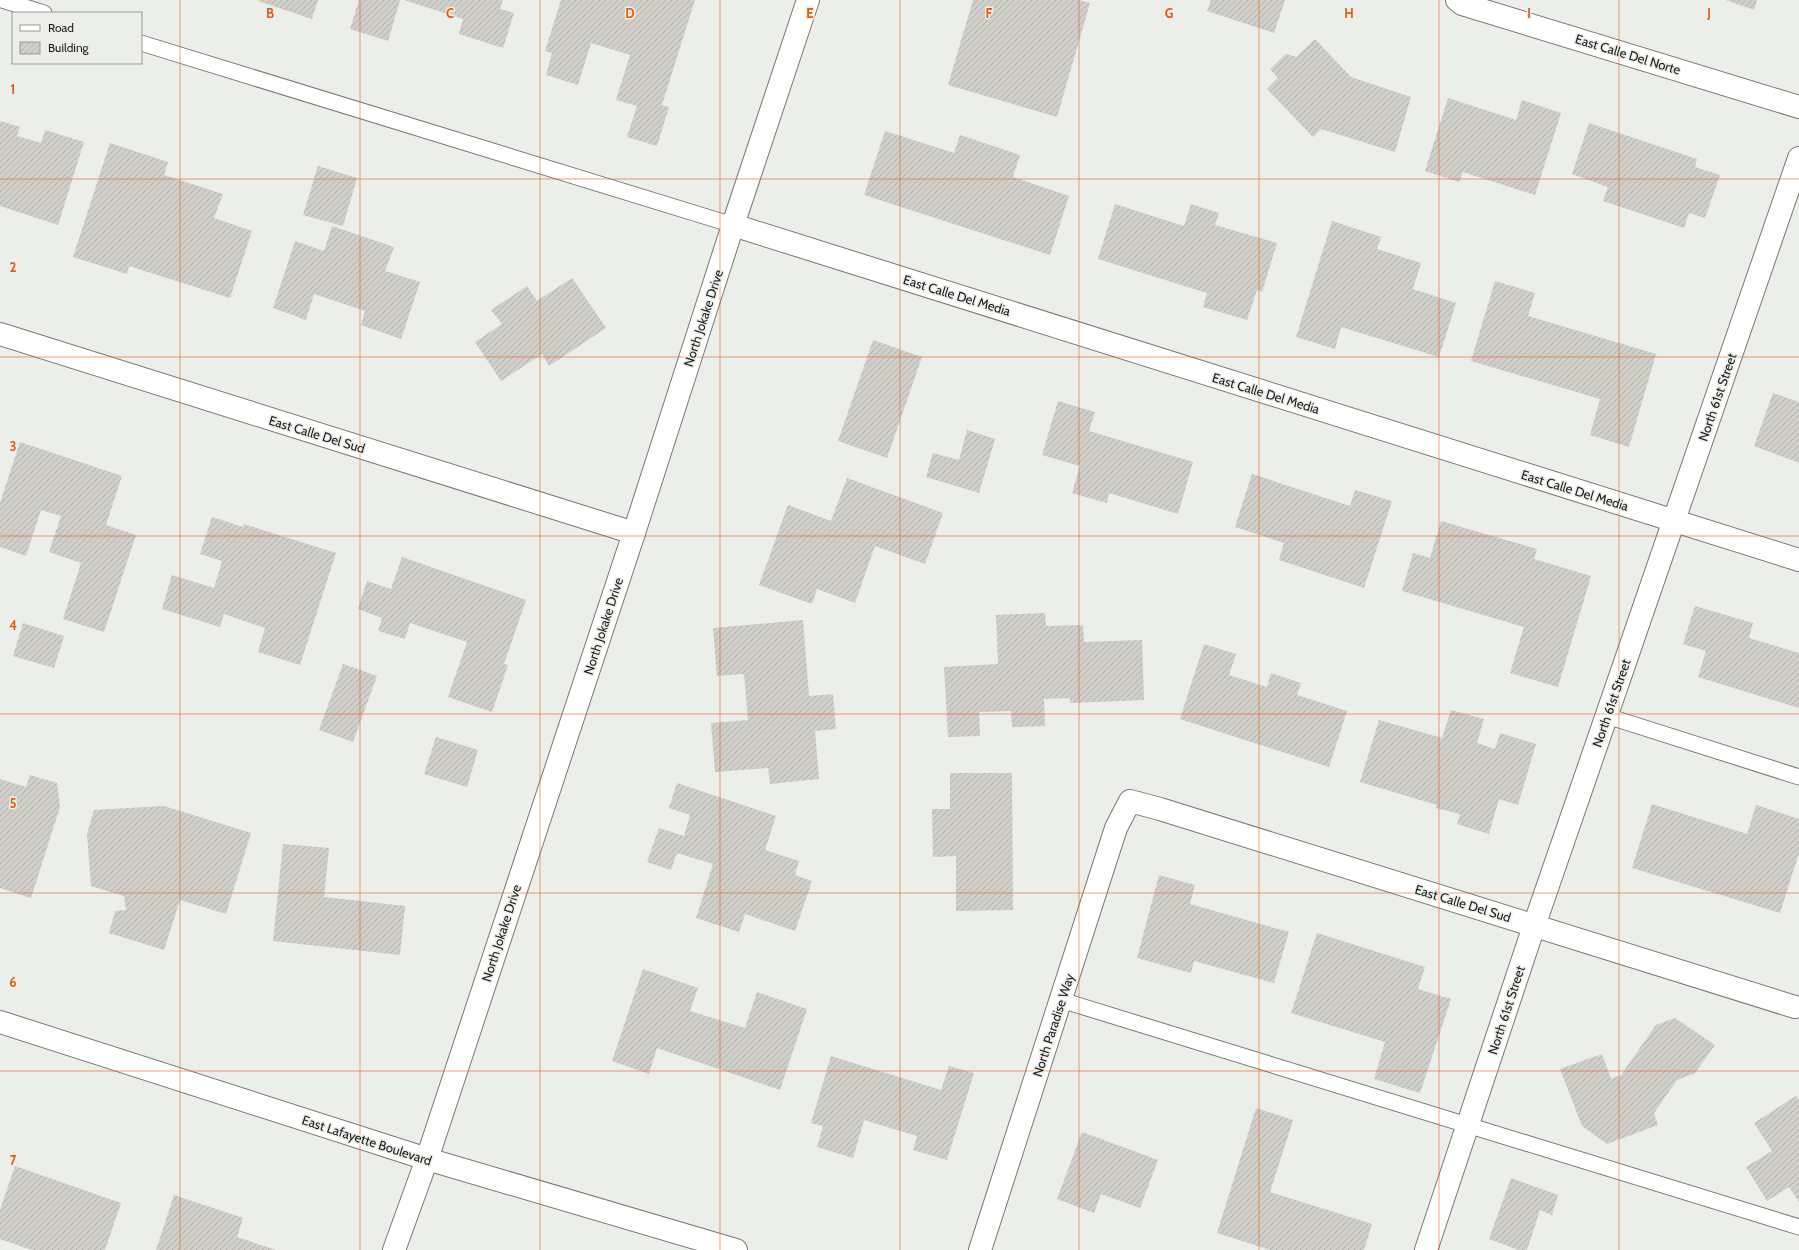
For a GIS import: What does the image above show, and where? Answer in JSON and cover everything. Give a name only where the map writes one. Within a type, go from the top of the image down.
[{"type":"street","name":"North Jokake Drive","points":[[394,1250],[426,1159],[634,533],[733,225],[808,0]]},
{"type":"street","name":"East Calle Del Norte","points":[[1457,0],[1462,4],[1799,107]]},
{"type":"street","name":"North 61st Street","points":[[1426,1250],[1534,926],[1799,158]]},
{"type":"street","name":"East Calle Del Media","points":[[733,225],[1799,560]]},
{"type":"street","name":"East Calle Del Sud","points":[[0,334],[634,533]]},
{"type":"street","name":"East Calle Del Sud","points":[[1130,801],[1160,809],[1795,1007]]},
{"type":"street","name":"North Paradise Way","points":[[980,1250],[1116,828],[1130,801]]},
{"type":"street","name":"East Lafayette Boulevard","points":[[0,1022],[426,1159],[736,1250]]},
{"type":"lane","points":[[2,0],[41,12]]},
{"type":"lane","points":[[142,43],[733,225]]},
{"type":"lane","points":[[1607,716],[1799,777]]},
{"type":"lane","points":[[1061,1000],[1799,1228]]},
{"type":"building","points":[[318,0],[312,19],[258,1]]},
{"type":"building","points":[[359,0],[400,0],[388,41],[350,29]]},
{"type":"building","points":[[404,0],[503,0],[500,9],[514,13],[503,48],[459,34],[463,19]]},
{"type":"building","points":[[561,0],[695,0],[662,105],[669,107],[657,146],[627,137],[637,106],[616,100],[630,55],[591,43],[578,85],[546,75],[552,53],[545,51]]},
{"type":"building","points":[[973,0],[1079,0],[1090,3],[1057,117],[948,85]]},
{"type":"building","points":[[1211,0],[1285,0],[1274,33],[1207,11]]},
{"type":"building","points":[[1726,0],[1757,0],[1754,10]]},
{"type":"building","points":[[1315,39],[1351,77],[1411,97],[1395,152],[1321,129],[1313,137],[1267,89],[1278,78],[1270,69],[1286,54],[1296,57]]},
{"type":"building","points":[[1448,98],[1516,120],[1522,100],[1561,113],[1535,195],[1463,172],[1459,182],[1425,171]]},
{"type":"building","points":[[0,121],[20,127],[17,136],[41,143],[45,130],[84,142],[58,225],[0,206]]},
{"type":"building","points":[[1589,123],[1697,159],[1695,167],[1720,175],[1705,218],[1689,213],[1684,228],[1603,201],[1608,187],[1572,174]]},
{"type":"building","points":[[885,131],[954,153],[960,135],[1020,155],[1013,177],[1069,196],[1050,255],[864,195]]},
{"type":"building","points":[[110,143],[168,162],[164,175],[223,194],[214,218],[252,231],[230,298],[129,266],[127,274],[73,257]]},
{"type":"building","points":[[318,166],[357,178],[343,226],[303,215]]},
{"type":"building","points":[[1115,204],[1184,226],[1191,204],[1219,213],[1215,225],[1277,243],[1262,292],[1257,290],[1247,320],[1203,307],[1207,293],[1098,259]]},
{"type":"building","points":[[1332,221],[1381,237],[1377,249],[1421,263],[1413,289],[1456,303],[1439,357],[1341,327],[1335,349],[1296,337]]},
{"type":"building","points":[[332,226],[394,247],[385,271],[420,282],[401,339],[361,325],[365,311],[314,294],[306,320],[273,308],[295,241],[324,251]]},
{"type":"building","points":[[572,278],[606,328],[549,366],[542,354],[501,381],[475,342],[502,324],[491,310],[527,286],[537,301]]},
{"type":"building","points":[[1495,281],[1535,293],[1528,316],[1656,354],[1629,447],[1590,435],[1600,399],[1471,361]]},
{"type":"building","points":[[873,340],[922,357],[887,458],[838,441]]},
{"type":"building","points":[[1773,393],[1799,402],[1799,463],[1754,446]]},
{"type":"building","points":[[1058,401],[1095,412],[1089,431],[1193,462],[1178,514],[1109,493],[1107,503],[1072,493],[1080,466],[1042,455]]},
{"type":"building","points":[[967,430],[995,439],[979,493],[926,477],[933,453],[959,460]]},
{"type":"building","points":[[20,442],[122,476],[106,525],[136,535],[104,632],[63,619],[81,563],[49,552],[61,516],[41,510],[26,556],[0,547],[0,503]]},
{"type":"building","points":[[1252,474],[1350,506],[1355,490],[1392,501],[1364,588],[1279,560],[1284,543],[1235,527]]},
{"type":"building","points":[[847,478],[943,513],[925,564],[875,546],[855,603],[817,589],[812,604],[759,585],[788,505],[831,521]]},
{"type":"building","points":[[212,517],[243,527],[244,524],[336,553],[300,665],[258,652],[265,628],[224,614],[220,627],[162,609],[172,575],[214,588],[222,561],[200,554]]},
{"type":"building","points":[[1441,521],[1537,549],[1534,559],[1591,576],[1558,687],[1510,673],[1524,627],[1402,591],[1413,553],[1430,558]]},
{"type":"building","points":[[402,557],[526,600],[504,664],[508,665],[492,712],[448,697],[467,642],[410,623],[405,639],[378,631],[382,618],[358,609],[367,581],[391,589]]},
{"type":"building","points":[[1695,606],[1753,623],[1749,638],[1799,653],[1799,708],[1698,677],[1706,651],[1683,644]]},
{"type":"building","points":[[1045,613],[1046,626],[1083,625],[1084,642],[1142,640],[1144,700],[1070,703],[1070,698],[1044,699],[1045,726],[1012,727],[1011,711],[979,712],[980,736],[948,737],[944,667],[998,664],[996,615]]},
{"type":"building","points":[[803,620],[809,696],[833,694],[836,729],[815,731],[819,779],[770,784],[768,768],[715,772],[711,723],[748,720],[744,674],[717,676],[713,628]]},
{"type":"building","points":[[23,623],[64,636],[54,668],[13,656]]},
{"type":"building","points":[[1204,644],[1236,654],[1229,675],[1267,687],[1271,673],[1301,683],[1297,695],[1347,711],[1329,767],[1180,719]]},
{"type":"building","points":[[343,664],[377,676],[353,742],[319,730]]},
{"type":"building","points":[[1451,710],[1484,719],[1477,743],[1495,749],[1500,733],[1536,744],[1518,805],[1499,799],[1489,834],[1457,824],[1460,814],[1436,808],[1437,805],[1360,782],[1379,720],[1442,738]]},
{"type":"building","points":[[436,737],[478,750],[467,787],[424,774]]},
{"type":"building","points":[[950,773],[1012,773],[1013,910],[956,911],[956,856],[933,857],[932,809],[950,809]]},
{"type":"building","points":[[30,775],[57,783],[60,807],[31,898],[0,888],[0,779],[26,787]]},
{"type":"building","points":[[677,783],[776,816],[765,850],[799,861],[795,875],[812,881],[795,931],[745,914],[739,932],[696,918],[713,864],[677,853],[671,870],[647,862],[659,828],[684,836],[690,815],[669,808]]},
{"type":"building","points":[[1652,804],[1747,834],[1756,805],[1799,819],[1799,853],[1780,913],[1632,868]]},
{"type":"building","points":[[164,806],[251,833],[226,914],[180,900],[164,950],[109,933],[115,911],[126,910],[124,896],[91,886],[87,834],[94,810]]},
{"type":"building","points":[[283,844],[329,848],[324,897],[405,906],[400,955],[273,941]]},
{"type":"building","points":[[1159,875],[1195,885],[1190,904],[1289,932],[1274,983],[1194,961],[1191,973],[1137,958]]},
{"type":"building","points":[[1317,933],[1425,967],[1418,989],[1451,999],[1420,1093],[1374,1079],[1385,1042],[1291,1013]]},
{"type":"building","points":[[643,969],[698,988],[690,1011],[745,1028],[757,992],[807,1009],[780,1090],[657,1048],[649,1074],[612,1061]]},
{"type":"building","points":[[1675,1018],[1715,1045],[1695,1073],[1677,1080],[1654,1113],[1658,1125],[1607,1144],[1582,1126],[1560,1069],[1602,1054],[1611,1079],[1621,1075],[1656,1025]]},
{"type":"building","points":[[831,1056],[941,1090],[949,1066],[974,1073],[947,1160],[913,1150],[917,1136],[864,1120],[853,1158],[817,1147],[823,1126],[811,1123]]},
{"type":"building","points":[[1796,1096],[1799,1100],[1799,1202],[1789,1187],[1767,1201],[1746,1167],[1772,1151],[1754,1123]]},
{"type":"building","points":[[1256,1108],[1293,1120],[1270,1192],[1372,1224],[1364,1250],[1270,1250],[1217,1233]]},
{"type":"building","points":[[1082,1132],[1158,1160],[1140,1208],[1101,1194],[1094,1213],[1057,1199]]},
{"type":"building","points":[[15,1166],[121,1203],[105,1250],[32,1250],[0,1239],[0,1210]]},
{"type":"building","points":[[1511,1178],[1558,1195],[1552,1215],[1540,1210],[1527,1250],[1519,1250],[1489,1239]]},
{"type":"building","points":[[174,1195],[243,1218],[237,1237],[276,1250],[156,1250]]}]
